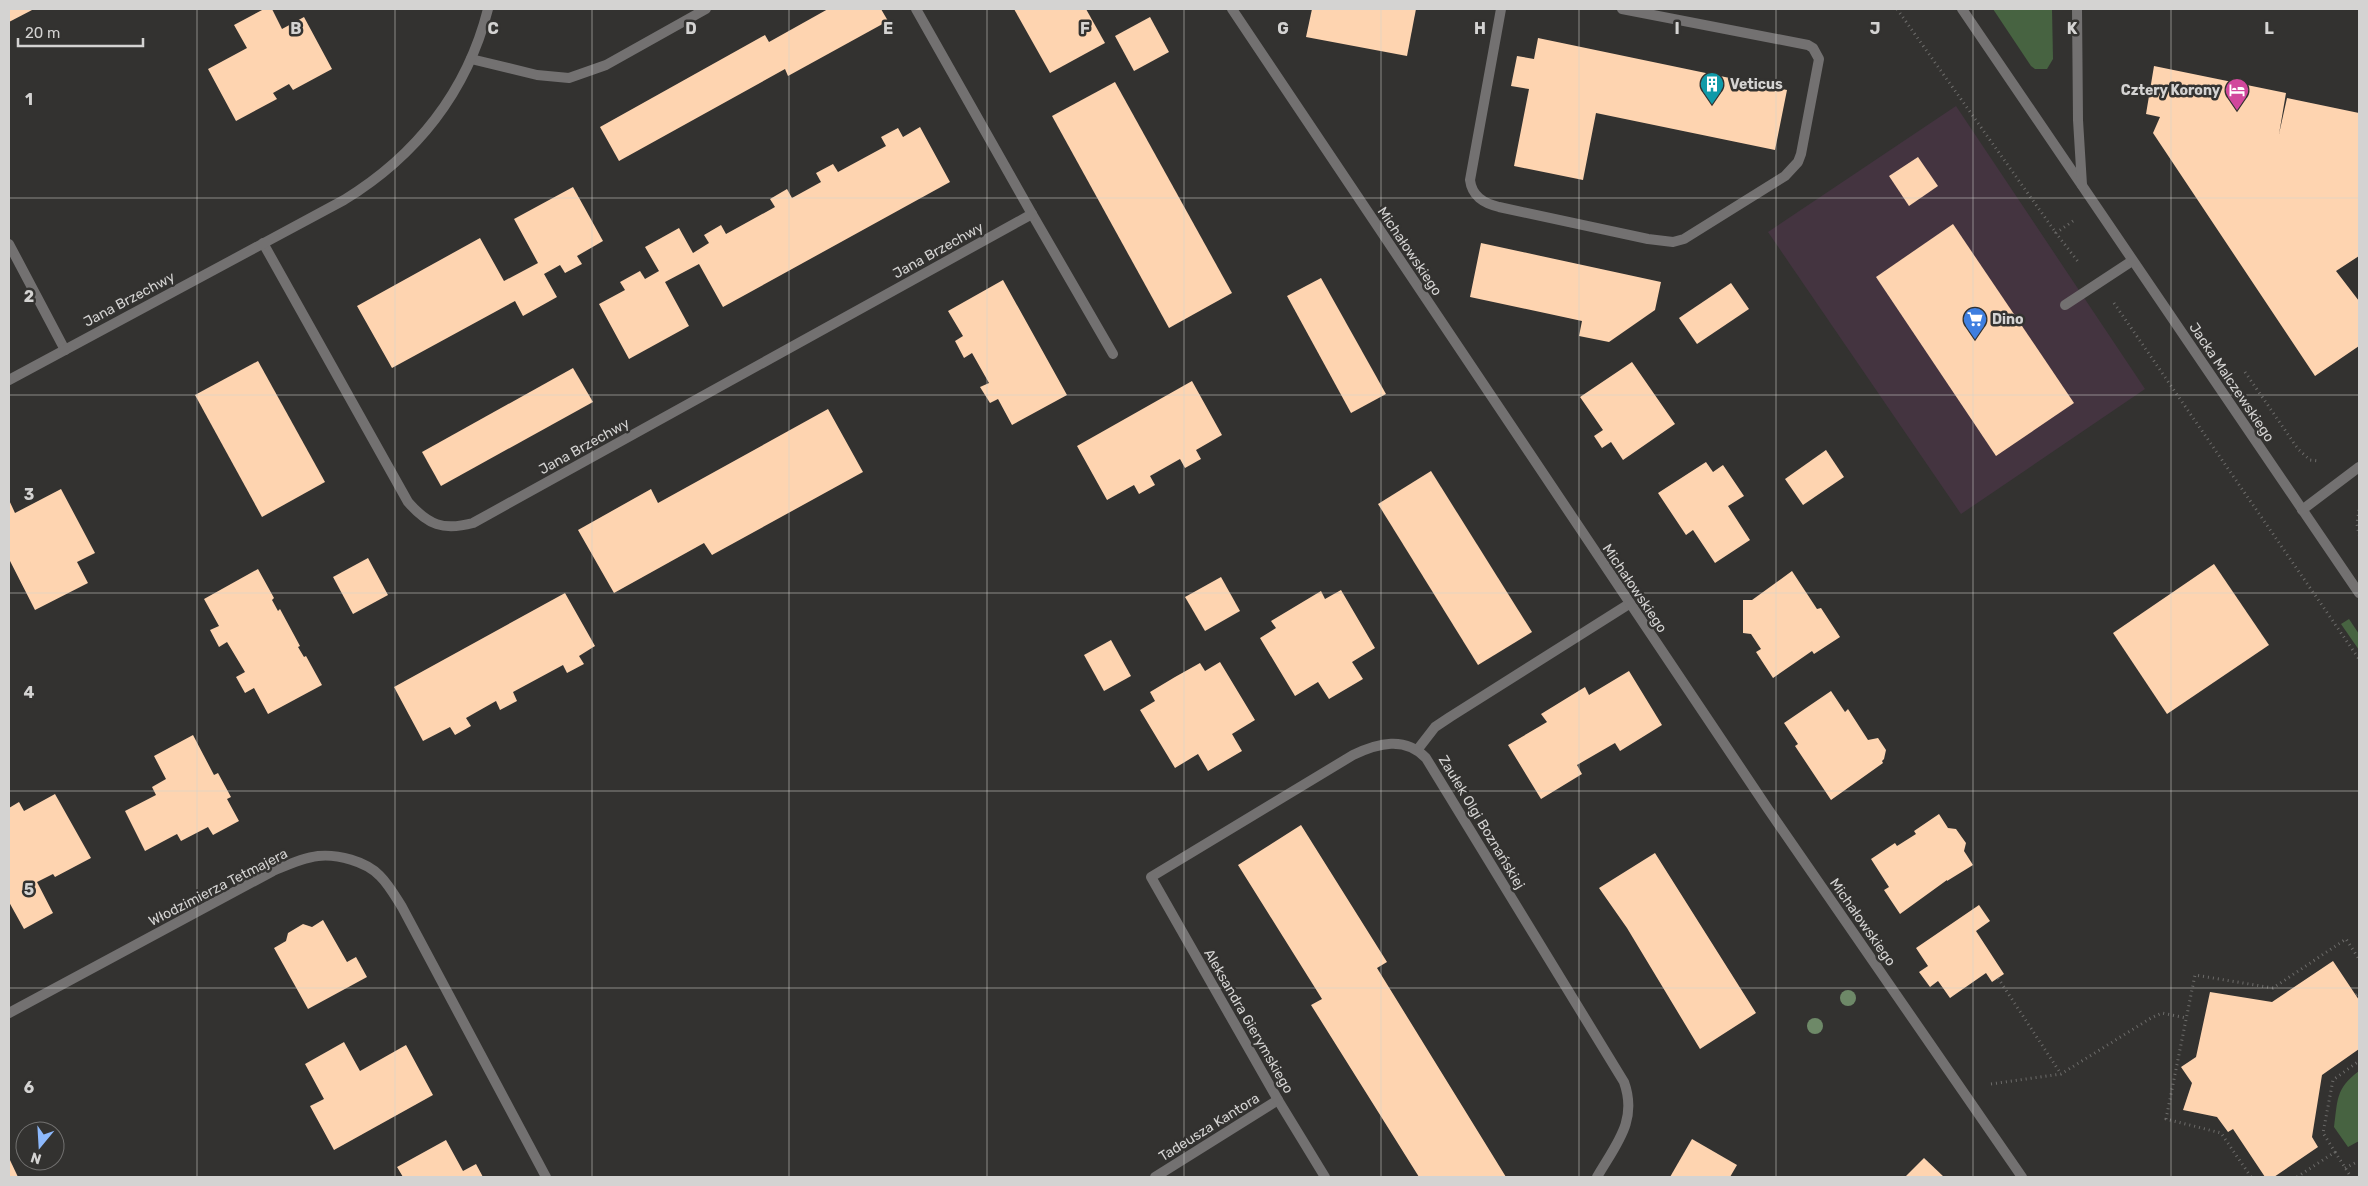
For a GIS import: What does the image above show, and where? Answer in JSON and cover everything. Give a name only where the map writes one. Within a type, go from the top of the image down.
[{"type":"street","name":"Jana Brzechwy","points":[[9,380],[365,187],[408,153],[445,105],[471,59],[488,9]]},
{"type":"street","points":[[471,59],[537,75],[570,78],[606,65],[706,9]]},
{"type":"street","points":[[916,9],[1112,354]]},
{"type":"street","name":"Michałowskiego","points":[[1232,9],[1629,604],[2022,1177]]},
{"type":"street","points":[[1501,9],[1470,180],[1473,193],[1484,202],[1499,207],[1648,239],[1673,242],[1684,239],[1785,176],[1798,162],[1819,59],[1813,48],[1808,46],[1622,9]]},
{"type":"street","name":"Jacka Malczewskiego","points":[[1962,9],[2359,593]]},
{"type":"street","name":"Jacka Malczewskiego","points":[[2077,9],[2078,128],[2082,186]]},
{"type":"street","name":"Jana Brzechwy","points":[[263,243],[408,502],[420,515],[431,522],[444,527],[458,527],[473,523],[1032,214]]},
{"type":"street","points":[[9,244],[65,350]]},
{"type":"street","points":[[2065,305],[2132,261]]},
{"type":"street","points":[[2302,510],[2359,467]]},
{"type":"street","points":[[1418,749],[1435,727],[1629,604]]},
{"type":"street","name":"Aleksandra Gierymskiego","points":[[1325,1177],[1278,1100],[1151,877],[1368,748],[1400,742],[1418,749]]},
{"type":"street","name":"Zaułek Olgi Boznańskiej","points":[[1418,749],[1433,769],[1624,1082],[1630,1109],[1626,1125],[1597,1177]]},
{"type":"street","name":"Włodzimierza Tetmajera","points":[[9,1013],[280,868],[317,856],[338,857],[360,864],[378,874],[402,907],[546,1177]]},
{"type":"street","name":"Tadeusza Kantora","points":[[1155,1177],[1278,1100]]},
{"type":"path","points":[[1897,9],[2056,233],[2119,309],[2359,659]]},
{"type":"path","points":[[2056,233],[2076,219]]},
{"type":"path","points":[[2242,368],[2298,449],[2310,460],[2315,461],[2333,456],[2348,476]]},
{"type":"path","points":[[2359,510],[2357,524],[2359,535]]},
{"type":"path","points":[[2251,1177],[2221,1133],[2166,1119],[2195,975],[2273,988],[2346,939],[2359,959]]},
{"type":"path","points":[[1998,978],[2061,1074]]},
{"type":"path","points":[[1966,1096],[1984,1085],[2061,1074],[2151,1018],[2162,1014],[2186,1018]]},
{"type":"path","points":[[2351,1177],[2323,1133],[2333,1080],[2359,1061]]},
{"type":"path","points":[[2297,1177],[2335,1152]]},
{"type":"path","points":[[2345,1168],[2356,1162]]},
{"type":"shaded area","points":[[1956,106],[2145,389],[1961,514],[1768,232]]},
{"type":"green space","points":[[1993,9],[2052,9],[2053,59],[2047,69],[2035,69],[2031,66]]},
{"type":"green space","points":[[2349,619],[2359,634],[2359,650],[2341,624]]},
{"type":"green space","points":[[2359,1071],[2359,1141],[2348,1147],[2334,1127],[2336,1109],[2342,1090],[2351,1077]]},
{"type":"building","points":[[9,9],[34,9],[9,22]]},
{"type":"building","points":[[264,9],[272,9],[282,29],[304,17],[332,69],[293,90],[289,84],[273,93],[277,99],[236,121],[208,69],[247,48],[234,25]]},
{"type":"building","points":[[828,9],[881,9],[888,21],[788,76],[785,69],[619,161],[600,127],[765,35],[769,42]]},
{"type":"building","points":[[1014,9],[1086,9],[1105,43],[1050,73]]},
{"type":"building","points":[[1312,9],[1416,9],[1407,56],[1306,37]]},
{"type":"building","points":[[1150,17],[1169,52],[1134,71],[1115,36]]},
{"type":"building","points":[[1538,38],[1787,90],[1775,150],[1596,113],[1583,180],[1514,166],[1529,89],[1511,86],[1517,56],[1534,59]]},
{"type":"building","points":[[2154,66],[2286,93],[2279,134],[2287,98],[2359,113],[2359,256],[2336,271],[2359,301],[2359,346],[2315,376],[2153,133],[2160,117],[2146,114]]},
{"type":"building","points":[[1115,82],[1232,293],[1169,328],[1052,116]]},
{"type":"building","points":[[920,127],[950,182],[723,307],[699,264],[665,282],[689,326],[629,359],[599,304],[625,290],[620,282],[640,271],[645,279],[659,271],[645,247],[679,228],[693,253],[709,243],[704,235],[721,225],[726,234],[775,207],[770,199],[787,189],[792,198],[821,182],[816,173],[833,164],[838,172],[886,146],[881,137],[898,128],[903,137]]},
{"type":"building","points":[[1918,157],[1938,186],[1909,206],[1889,176]]},
{"type":"building","points":[[573,187],[603,241],[577,256],[582,264],[565,273],[560,265],[544,274],[557,297],[523,316],[515,301],[392,368],[357,306],[480,238],[504,281],[538,263],[514,219]]},
{"type":"building","name":"Dino","points":[[1953,224],[2074,403],[1996,456],[1876,277]]},
{"type":"building","points":[[1481,243],[1661,282],[1655,310],[1609,342],[1579,336],[1582,321],[1470,297]]},
{"type":"building","points":[[1321,278],[1386,394],[1351,413],[1287,296]]},
{"type":"building","points":[[1003,280],[1067,395],[1012,425],[998,399],[990,403],[980,387],[989,383],[972,353],[964,358],[955,341],[963,336],[948,311]]},
{"type":"building","points":[[1731,283],[1749,309],[1697,344],[1679,318]]},
{"type":"building","points":[[258,361],[325,482],[262,517],[195,395]]},
{"type":"building","points":[[1632,362],[1675,424],[1623,460],[1611,442],[1602,448],[1594,436],[1603,430],[1580,397]]},
{"type":"building","points":[[573,368],[593,402],[441,486],[422,452]]},
{"type":"building","points":[[1192,381],[1222,435],[1196,450],[1201,459],[1185,468],[1180,459],[1150,476],[1155,485],[1139,494],[1134,485],[1107,500],[1077,446]]},
{"type":"building","points":[[828,409],[863,472],[712,555],[704,543],[614,593],[578,530],[651,489],[658,503]]},
{"type":"building","points":[[1826,450],[1844,477],[1803,505],[1785,479]]},
{"type":"building","points":[[1706,462],[1713,472],[1723,465],[1744,496],[1728,506],[1750,540],[1715,563],[1693,530],[1686,535],[1658,493]]},
{"type":"building","points":[[1431,471],[1532,632],[1478,665],[1378,504]]},
{"type":"building","points":[[61,489],[95,553],[77,562],[88,583],[35,610],[9,559],[9,500],[15,513]]},
{"type":"building","points":[[368,558],[388,595],[353,614],[333,577]]},
{"type":"building","points":[[2214,564],[2269,645],[2167,714],[2113,633]]},
{"type":"building","points":[[258,569],[274,598],[272,600],[278,611],[280,609],[300,646],[298,647],[304,657],[306,656],[322,685],[268,714],[254,688],[245,693],[236,677],[245,672],[227,642],[219,647],[210,630],[219,626],[204,599]]},
{"type":"building","points":[[1792,571],[1817,609],[1821,608],[1840,637],[1814,654],[1812,651],[1773,678],[1756,652],[1761,649],[1751,634],[1743,633],[1743,600],[1752,600]]},
{"type":"building","points":[[1221,577],[1240,611],[1205,631],[1185,597]]},
{"type":"building","points":[[1341,590],[1375,648],[1352,662],[1363,679],[1329,699],[1318,682],[1295,696],[1260,638],[1276,628],[1271,621],[1321,591],[1325,599]]},
{"type":"building","points":[[565,593],[595,646],[579,656],[584,664],[567,673],[563,665],[513,692],[517,701],[500,710],[496,701],[466,718],[471,726],[455,735],[450,727],[423,741],[394,687]]},
{"type":"building","points":[[1111,640],[1131,676],[1104,691],[1084,655]]},
{"type":"building","points":[[1220,662],[1255,720],[1232,734],[1242,751],[1208,771],[1198,754],[1175,768],[1140,710],[1155,701],[1150,692],[1175,677],[1200,663],[1205,671]]},
{"type":"building","points":[[1629,671],[1662,725],[1620,751],[1615,743],[1577,765],[1582,774],[1541,799],[1508,745],[1547,722],[1541,714],[1585,687],[1589,695]]},
{"type":"building","points":[[1831,691],[1845,712],[1848,709],[1868,740],[1878,738],[1886,750],[1883,763],[1831,800],[1795,746],[1798,744],[1784,723]]},
{"type":"building","points":[[193,735],[214,775],[218,773],[231,797],[227,799],[239,821],[213,835],[208,827],[181,841],[177,834],[145,851],[125,811],[156,795],[152,787],[166,779],[154,756]]},
{"type":"building","points":[[55,794],[91,858],[55,877],[53,874],[37,882],[53,913],[24,929],[9,902],[9,808],[19,802],[24,811]]},
{"type":"building","points":[[1939,814],[1948,828],[1956,829],[1966,843],[1964,851],[1973,865],[1947,880],[1900,914],[1884,890],[1889,887],[1871,859],[1895,843],[1897,846],[1916,834],[1914,831]]},
{"type":"building","points":[[1301,825],[1387,962],[1377,968],[1506,1177],[1419,1177],[1311,1005],[1322,999],[1238,865]]},
{"type":"building","points":[[1655,853],[1756,1013],[1700,1049],[1627,928],[1599,888]]},
{"type":"building","points":[[1979,905],[1990,921],[1976,931],[2004,974],[1992,982],[1986,973],[1950,998],[1938,981],[1930,987],[1919,972],[1928,966],[1916,948]]},
{"type":"building","points":[[323,920],[347,962],[356,957],[367,977],[308,1009],[274,948],[286,941],[288,933],[303,924],[312,927]]},
{"type":"building","points":[[2333,961],[2359,1000],[2359,1049],[2322,1075],[2312,1137],[2318,1147],[2274,1177],[2265,1177],[2233,1129],[2228,1132],[2217,1117],[2183,1110],[2192,1083],[2181,1067],[2196,1057],[2210,992],[2272,1002]]},
{"type":"building","points":[[344,1042],[360,1071],[406,1045],[433,1095],[334,1150],[310,1106],[324,1099],[305,1064]]},
{"type":"building","points":[[1692,1139],[1737,1165],[1730,1177],[1670,1177]]},
{"type":"building","points":[[446,1140],[463,1171],[476,1164],[483,1177],[403,1177],[397,1167]]},
{"type":"building","points":[[9,1158],[18,1177],[9,1177]]},
{"type":"building","points":[[1924,1158],[1944,1177],[1905,1177]]},
{"type":"place","name":"Veticus","points":[[1712,105]]},
{"type":"place","name":"Cztery Korony","points":[[2237,111]]},
{"type":"place","name":"Dino","points":[[1975,340]]}]
